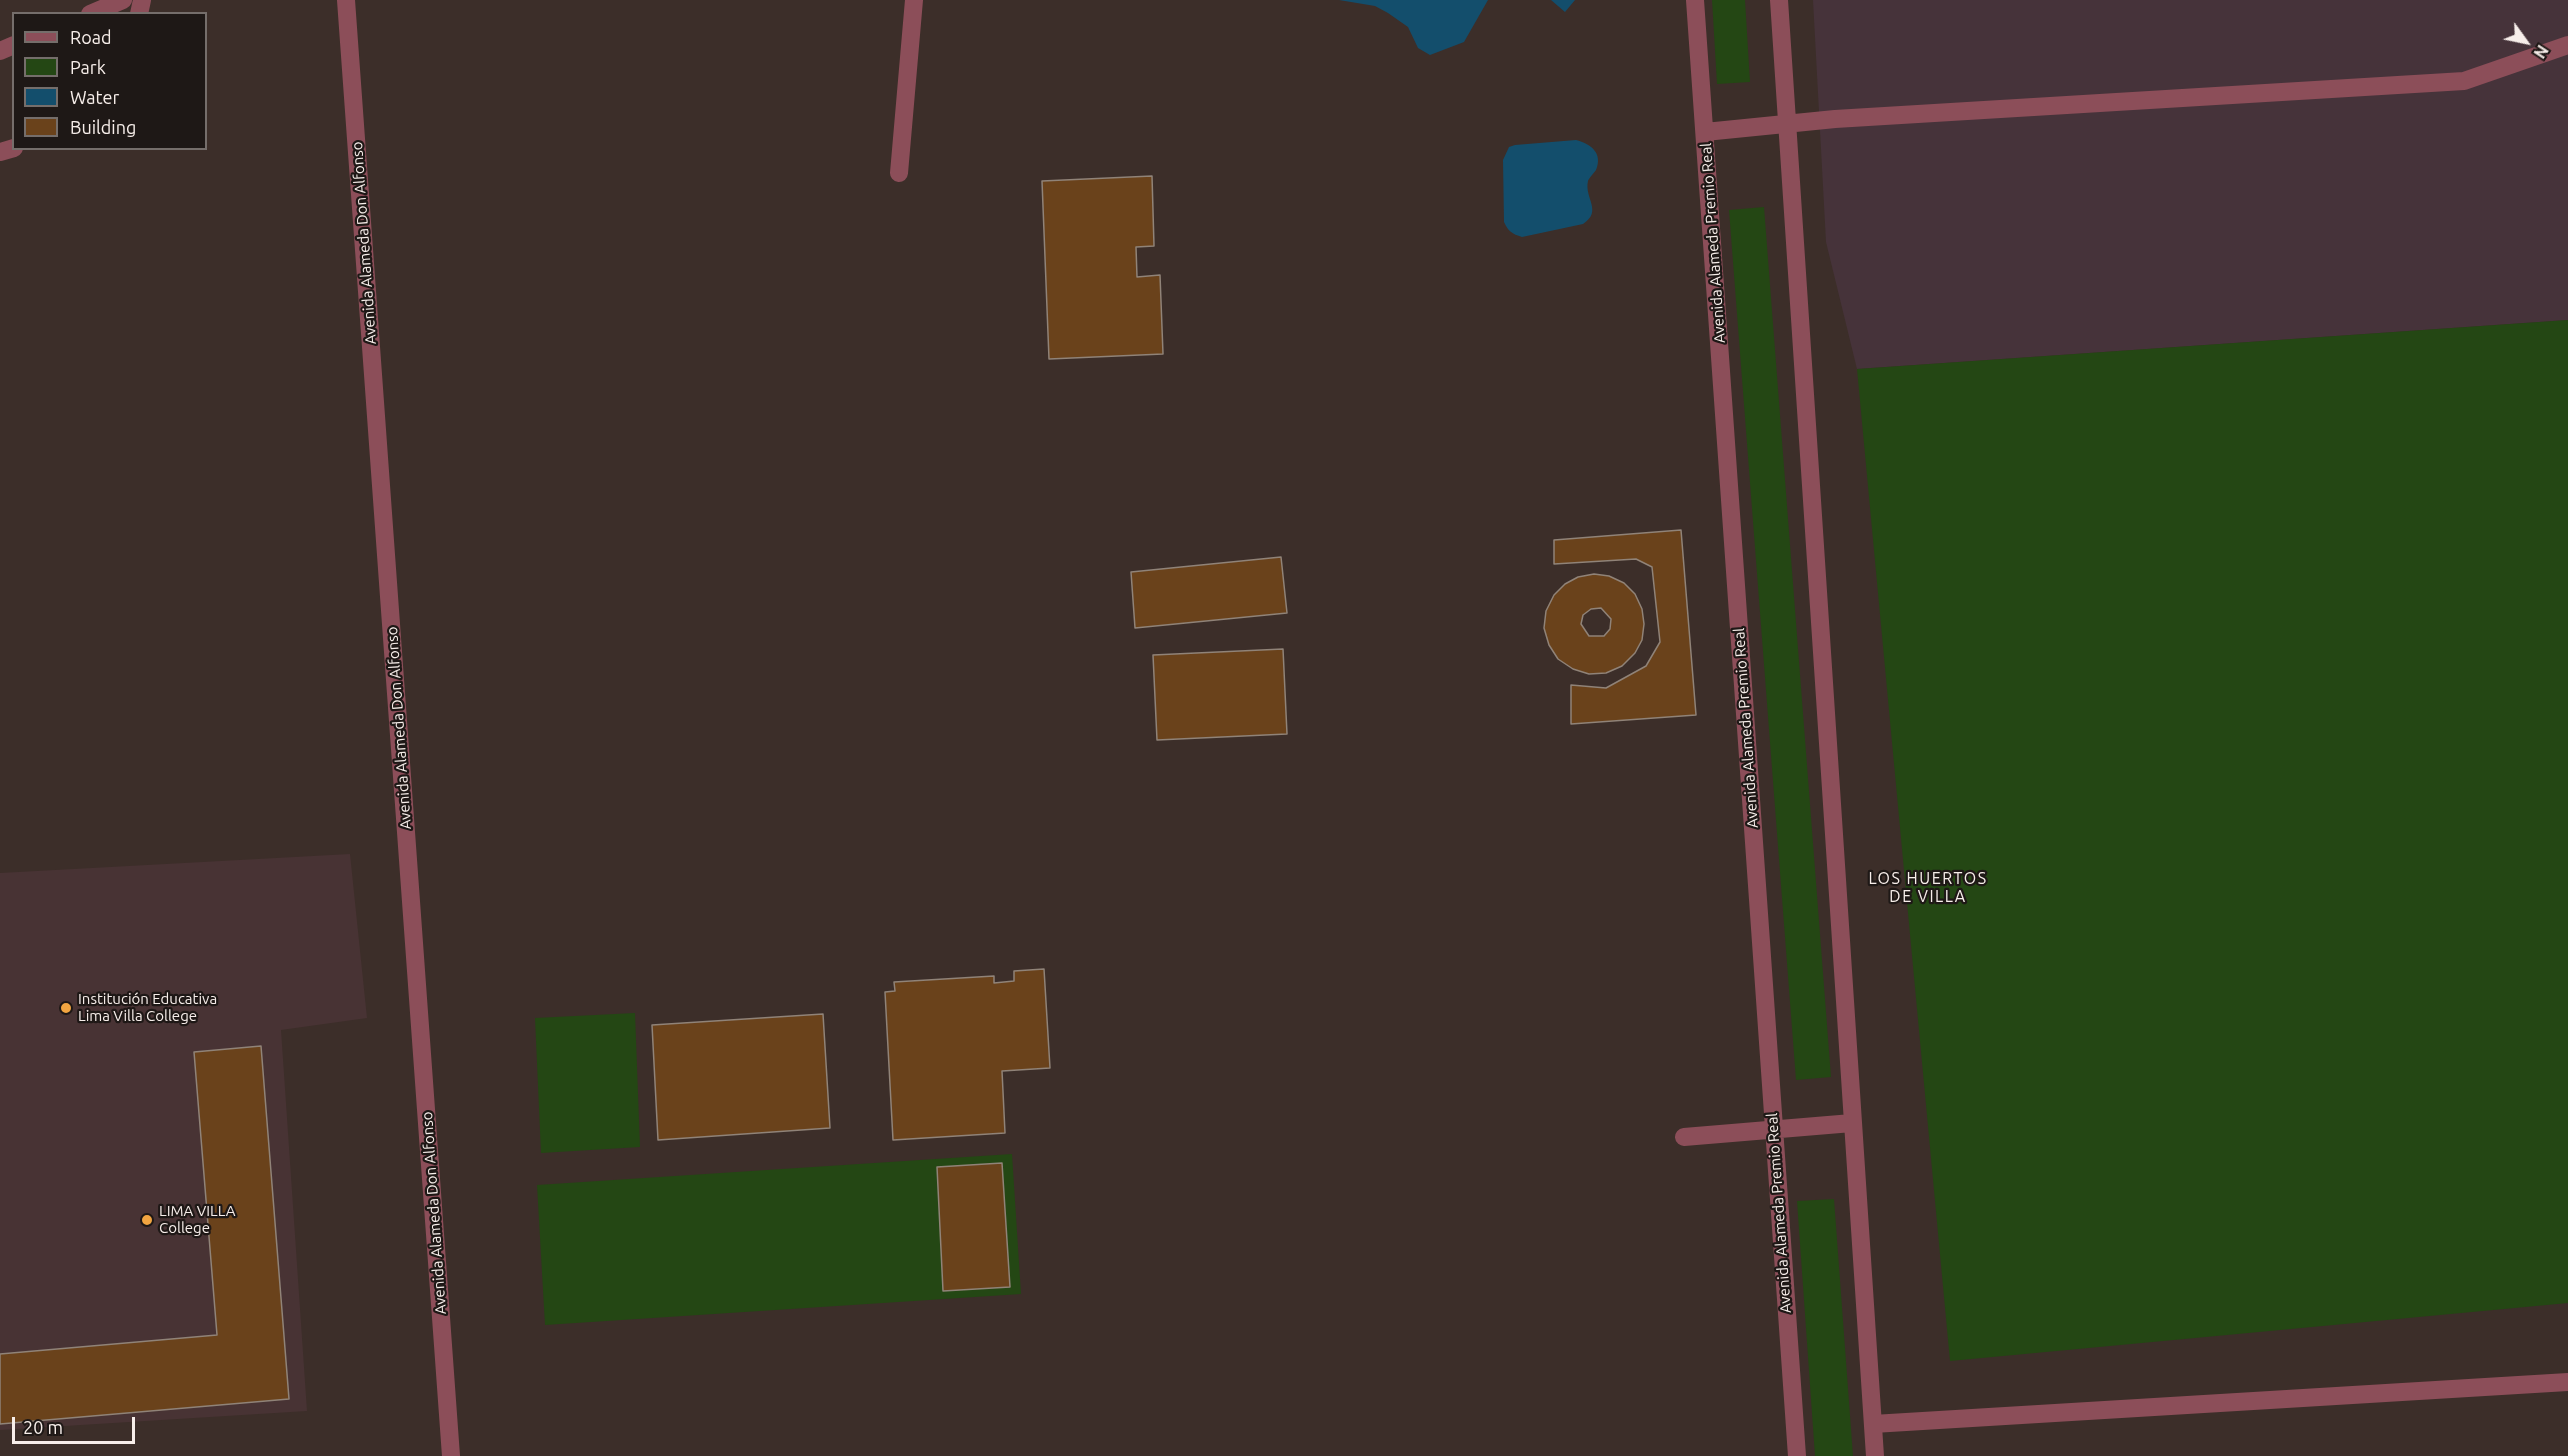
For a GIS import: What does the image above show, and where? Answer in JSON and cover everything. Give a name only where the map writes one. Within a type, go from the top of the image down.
[{"type":"street","points":[[95,12],[123,0]]},
{"type":"street","name":"Avenida Alameda Don Alfonso","points":[[346,0],[451,1456]]},
{"type":"street","points":[[899,173],[914,0]]},
{"type":"street","name":"Avenida Alameda Premio Real","points":[[1695,0],[1797,1456]]},
{"type":"street","points":[[1779,0],[1875,1456]]},
{"type":"street","points":[[1705,132],[1834,119],[2464,81],[2568,45]]},
{"type":"street","points":[[1684,1137],[1852,1124]]},
{"type":"street","points":[[1873,1424],[2568,1382]]},
{"type":"shaded area","points":[[1813,0],[2568,0],[2568,320],[1857,369],[1826,242]]},
{"type":"shaded area","name":"LIMA VILLA College","points":[[350,854],[367,1018],[281,1030],[307,1411],[0,1430],[0,873]]},
{"type":"green space","points":[[1712,0],[1745,0],[1750,82],[1717,84]]},
{"type":"green space","points":[[1764,207],[1831,1077],[1796,1080],[1729,210]]},
{"type":"green space","points":[[2568,320],[2568,1303],[1950,1361],[1857,369]]},
{"type":"green space","points":[[635,1013],[640,1147],[541,1153],[535,1018]]},
{"type":"green space","points":[[1012,1154],[1021,1294],[545,1325],[537,1185]]},
{"type":"green space","points":[[1834,1199],[1853,1456],[1815,1456],[1797,1201]]},
{"type":"water","points":[[1339,0],[1488,0],[1464,42],[1430,55],[1418,48],[1408,27],[1388,13],[1375,6]]},
{"type":"water","points":[[1551,0],[1575,0],[1565,12]]},
{"type":"water","points":[[1576,140],[1591,147],[1598,159],[1596,170],[1588,181],[1587,187],[1592,209],[1589,219],[1583,224],[1522,237],[1513,233],[1504,222],[1503,160],[1509,147]]},
{"type":"building","points":[[1152,176],[1154,246],[1136,247],[1137,277],[1160,275],[1163,354],[1049,359],[1042,181]]},
{"type":"building","points":[[1681,530],[1696,715],[1571,724],[1571,685],[1606,688],[1646,666],[1660,642],[1652,567],[1636,559],[1554,564],[1554,540]]},
{"type":"building","points":[[1281,557],[1287,613],[1135,628],[1131,572]]},
{"type":"building","points":[[1594,574],[1609,576],[1624,583],[1635,594],[1642,609],[1644,624],[1642,640],[1635,653],[1622,666],[1606,673],[1589,674],[1573,669],[1558,659],[1549,645],[1544,628],[1546,611],[1554,595],[1565,584],[1578,577]],"holes":[[[1601,608],[1611,619],[1610,629],[1604,636],[1589,636],[1581,624],[1583,615],[1591,609]]]},
{"type":"building","points":[[1283,649],[1287,734],[1157,740],[1153,655]]},
{"type":"building","points":[[1044,969],[1050,1068],[1002,1071],[1005,1133],[893,1140],[885,992],[895,991],[894,982],[994,976],[994,983],[1014,981],[1014,971]]},
{"type":"building","points":[[823,1014],[830,1128],[658,1140],[652,1025]]},
{"type":"building","points":[[261,1046],[289,1399],[0,1424],[0,1354],[217,1335],[194,1052]]},
{"type":"building","points":[[1002,1163],[1010,1287],[943,1291],[937,1167]]},
{"type":"place","name":"Institución Educativa Lima Villa College","points":[[66,1008]]},
{"type":"place","name":"LIMA VILLA College","points":[[147,1220]]},
{"type":"district","name":"LOS HUERTOS DE VILLA","points":[[1928,888]]}]
